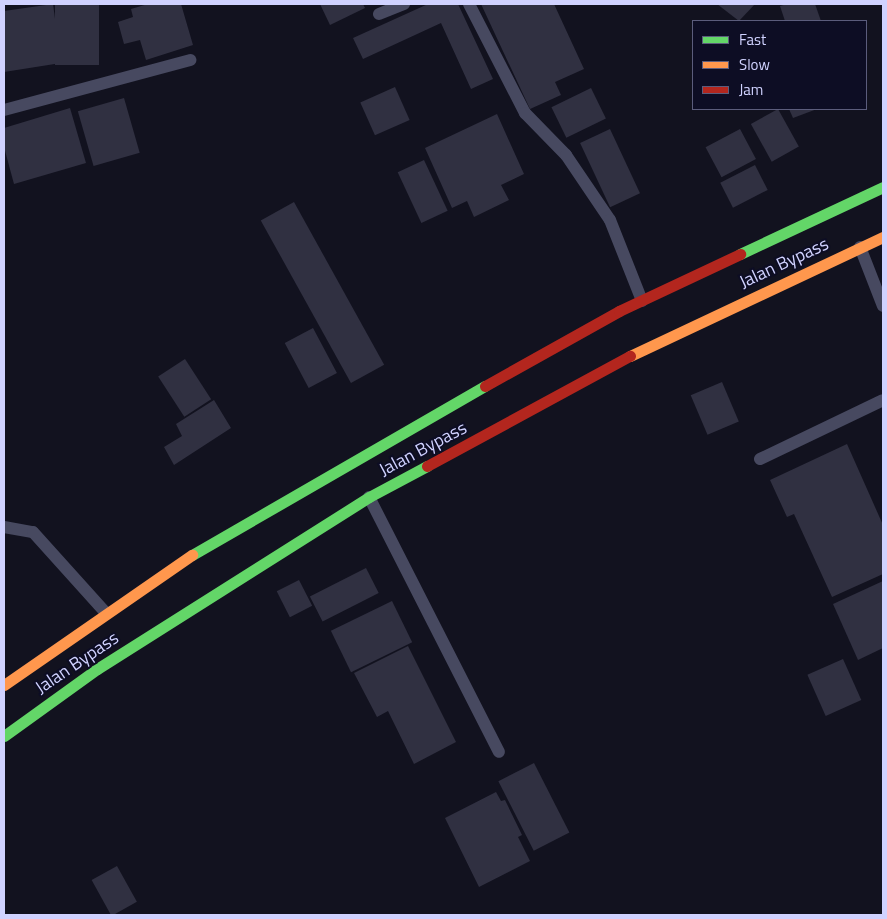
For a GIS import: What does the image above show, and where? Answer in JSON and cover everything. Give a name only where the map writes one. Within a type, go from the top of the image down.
[{"type":"highway","name":"Jalan Bypass","points":[[4,685],[105,612],[182,560],[387,440],[642,301],[883,187]]},
{"type":"highway","name":"Jalan Bypass","points":[[4,736],[97,669],[370,498],[666,337],[883,237]]},
{"type":"lane","points":[[379,14],[404,4]]},
{"type":"lane","points":[[468,4],[524,113],[566,155],[610,220],[642,301]]},
{"type":"lane","points":[[4,110],[190,60]]},
{"type":"lane","points":[[860,247],[883,306]]},
{"type":"lane","points":[[760,459],[883,400]]},
{"type":"lane","points":[[370,498],[499,752]]},
{"type":"lane","points":[[4,527],[33,532],[105,612]]},
{"type":"building","points":[[53,4],[61,63],[4,72],[4,11]]},
{"type":"building","points":[[55,4],[99,4],[99,65],[55,65]]},
{"type":"building","points":[[148,4],[181,4],[193,45],[146,60],[140,40],[124,44],[118,22],[133,17],[131,9]]},
{"type":"building","points":[[320,4],[363,4],[365,8],[330,25]]},
{"type":"building","points":[[428,4],[458,4],[493,79],[471,89],[441,23],[363,59],[353,38]]},
{"type":"building","points":[[481,4],[554,4],[584,69],[555,82],[561,95],[530,109]]},
{"type":"building","points":[[717,4],[755,4],[740,20]]},
{"type":"building","points":[[787,4],[815,4],[821,20],[785,20],[780,6]]},
{"type":"building","points":[[395,87],[410,120],[375,135],[360,102]]},
{"type":"building","points":[[591,88],[606,119],[566,138],[551,107]]},
{"type":"building","points":[[124,98],[140,153],[94,166],[78,111]]},
{"type":"building","points":[[70,108],[86,163],[14,184],[4,147],[4,128]]},
{"type":"building","points":[[779,110],[799,147],[772,162],[751,124]]},
{"type":"building","points":[[789,110],[814,110],[793,118]]},
{"type":"building","points":[[497,114],[524,174],[501,185],[509,200],[474,217],[467,201],[452,208],[425,148]]},
{"type":"building","points":[[610,129],[640,193],[610,207],[580,143]]},
{"type":"building","points":[[740,129],[756,159],[722,177],[706,147]]},
{"type":"building","points":[[424,160],[448,211],[421,223],[398,172]]},
{"type":"building","points":[[755,165],[768,190],[733,208],[720,183]]},
{"type":"building","points":[[294,202],[384,365],[351,383],[261,220]]},
{"type":"building","points":[[313,328],[337,373],[309,388],[285,343]]},
{"type":"building","points":[[185,359],[211,399],[184,417],[158,376]]},
{"type":"building","points":[[722,382],[739,422],[708,435],[691,395]]},
{"type":"building","points":[[214,400],[231,428],[174,465],[164,447],[182,436],[176,424]]},
{"type":"building","points":[[847,444],[883,525],[883,574],[832,597],[794,514],[787,517],[770,480]]},
{"type":"building","points":[[366,568],[379,593],[323,622],[310,597]]},
{"type":"building","points":[[299,580],[312,606],[290,617],[277,591]]},
{"type":"building","points":[[883,581],[883,648],[858,660],[833,604]]},
{"type":"building","points":[[392,601],[412,642],[351,672],[331,631]]},
{"type":"building","points":[[408,646],[456,742],[414,764],[388,711],[377,717],[354,673]]},
{"type":"building","points":[[843,659],[861,700],[826,716],[807,675]]},
{"type":"building","points":[[534,763],[569,832],[534,851],[498,781]]},
{"type":"building","points":[[496,792],[501,801],[505,800],[522,835],[518,837],[530,861],[479,887],[445,818]]},
{"type":"building","points":[[117,866],[137,902],[111,915],[92,880]]},
{"type":"traffic: fast","points":[[740,254],[883,187]]},
{"type":"traffic: fast","points":[[192,555],[485,386]]},
{"type":"traffic: fast","points":[[4,736],[97,669],[369,497],[427,466]]},
{"type":"traffic: slow","points":[[630,356],[883,237]]},
{"type":"traffic: slow","points":[[4,685],[192,555]]},
{"type":"traffic: jam","points":[[485,386],[619,311],[740,254]]},
{"type":"traffic: jam","points":[[427,466],[630,356]]}]
